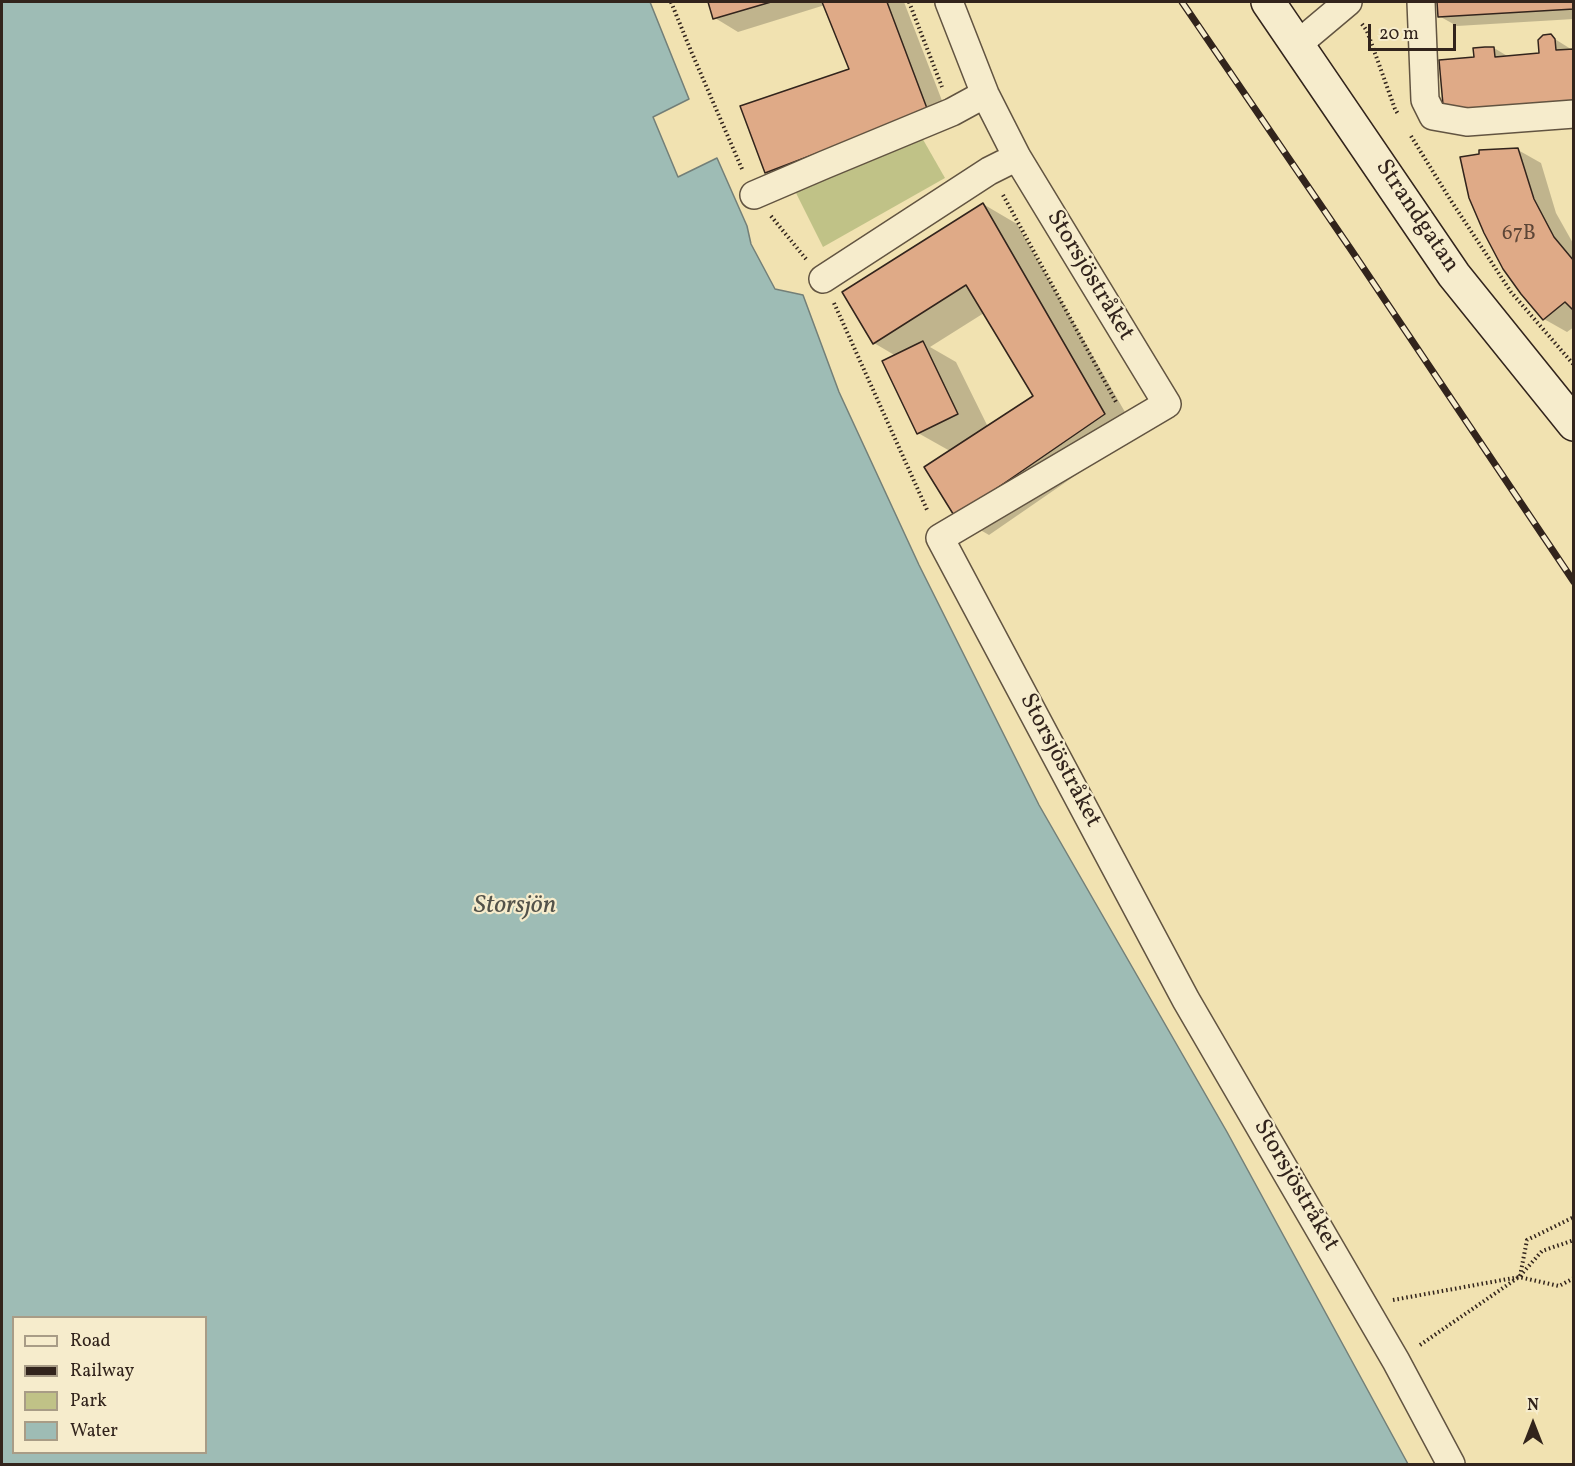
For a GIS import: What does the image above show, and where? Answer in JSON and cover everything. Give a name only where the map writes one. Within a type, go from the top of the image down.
[{"type":"main road","name":"Strandgatan","points":[[1268,2],[1454,275],[1574,424]]},
{"type":"street","name":"Storsjöstråket","points":[[949,2],[985,94],[1017,157],[1167,404],[940,538],[1186,1000],[1396,1361],[1451,1464]]},
{"type":"street","points":[[1298,44],[1347,2]]},
{"type":"street","points":[[1421,2],[1425,100],[1433,116],[1467,122],[1574,114]]},
{"type":"street","points":[[754,195],[952,112],[985,94]]},
{"type":"street","points":[[823,279],[989,171],[1017,157]]},
{"type":"path","points":[[671,2],[754,195],[823,279],[940,538]]},
{"type":"path","points":[[909,2],[952,112]]},
{"type":"path","points":[[1347,2],[1367,31],[1395,109],[1401,119]]},
{"type":"path","points":[[1407,129],[1448,196],[1512,292],[1574,365]]},
{"type":"path","points":[[989,171],[1129,426]]},
{"type":"path","points":[[1520,1277],[1527,1240],[1574,1217]]},
{"type":"path","points":[[1396,1361],[1520,1277],[1542,1251],[1574,1240]]},
{"type":"path","points":[[1364,1305],[1520,1277],[1559,1286],[1574,1278]]},
{"type":"green space","points":[[921,136],[945,178],[823,247],[794,189]]},
{"type":"water","name":"Storsjön","points":[[2,2],[650,2],[689,99],[653,117],[678,177],[717,158],[747,226],[751,244],[775,289],[803,295],[839,392],[919,565],[1039,805],[1227,1132],[1408,1464],[2,1464]]},
{"type":"building","points":[[708,2],[771,2],[713,19]]},
{"type":"building","points":[[822,2],[887,2],[928,111],[765,173],[740,106],[849,69]]},
{"type":"building","points":[[1437,2],[1573,2],[1574,9],[1438,17]]},
{"type":"building","points":[[1551,34],[1555,39],[1556,50],[1574,49],[1574,106],[1444,116],[1439,60],[1474,57],[1473,48],[1485,47],[1494,47],[1495,57],[1539,53],[1538,40],[1543,35]]},
{"type":"building","points":[[1518,148],[1534,199],[1554,237],[1574,261],[1574,311],[1565,302],[1543,320],[1503,269],[1484,233],[1469,198],[1460,157],[1479,154],[1479,150]]},
{"type":"building","points":[[983,203],[1105,414],[955,517],[924,467],[1033,396],[966,285],[873,344],[842,292]]},
{"type":"building","points":[[923,341],[958,414],[917,434],[882,361]]},
{"type":"railway","points":[[1182,2],[1574,582]]}]
